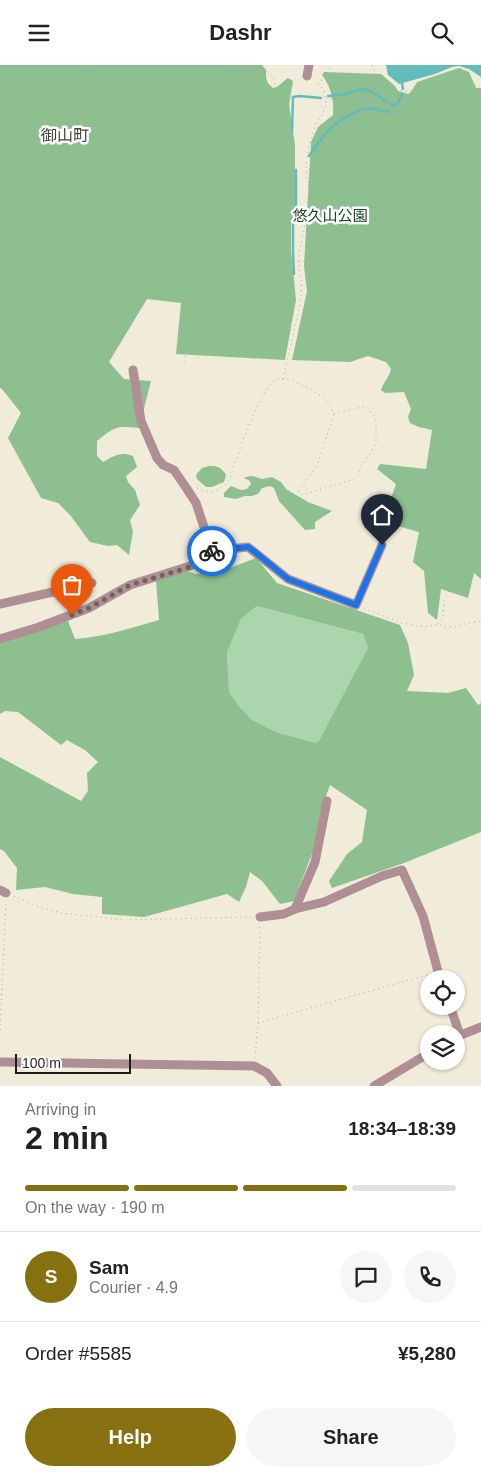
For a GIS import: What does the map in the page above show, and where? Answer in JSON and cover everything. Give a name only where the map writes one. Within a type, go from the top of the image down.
[{"type":"street","points":[[307,76],[309,65]]},
{"type":"street","points":[[133,370],[140,421],[157,458],[163,465],[174,471],[196,503],[212,551]]},
{"type":"street","points":[[0,639],[89,608],[130,585],[190,567],[207,558],[212,551],[248,547],[288,579],[356,605],[382,545]]},
{"type":"street","points":[[0,604],[92,583]]},
{"type":"street","points":[[295,909],[315,862],[327,801]]},
{"type":"street","points":[[260,917],[284,914],[324,901],[402,870],[423,916],[438,970]]},
{"type":"street","points":[[465,1033],[481,1027]]},
{"type":"street","points":[[374,1086],[420,1058]]},
{"type":"street","points":[[0,1062],[254,1067],[267,1073],[276,1086]]},
{"type":"path","points":[[83,65],[87,84],[87,96],[80,141],[80,154],[89,213],[94,215],[110,212],[158,231],[202,259]]},
{"type":"path","points":[[184,362],[188,338],[192,331],[203,280],[202,259],[186,225],[184,206],[172,166],[173,160],[186,150],[217,145],[221,139],[219,135],[199,119],[199,115],[238,96],[271,86],[275,83],[275,79],[271,74],[264,70],[234,65]]},
{"type":"path","points":[[283,379],[299,309],[302,287],[299,262],[310,193],[306,177],[309,145],[316,123],[322,116],[326,105],[324,91],[318,83],[332,65]]},
{"type":"path","points":[[372,65],[374,71],[383,81],[393,89],[400,91],[417,89],[454,75],[466,77],[481,89]]},
{"type":"path","points":[[326,98],[337,99],[358,92],[369,93],[401,118],[429,117],[456,134],[481,139]]},
{"type":"path","points":[[299,262],[306,260],[329,226],[358,207],[366,206],[401,213],[415,213],[426,211],[456,196],[481,191]]},
{"type":"path","points":[[196,487],[203,491],[211,492],[220,490],[225,485],[230,478],[259,403],[272,383],[278,379],[292,381],[312,390],[331,406],[334,414],[317,466],[299,490],[300,493],[302,495],[354,479],[358,475],[362,464],[371,453],[376,441],[374,416],[366,406],[334,414]]},
{"type":"path","points":[[438,624],[443,619],[444,601],[454,578],[453,558],[460,501],[468,482],[481,468]]},
{"type":"path","points":[[356,605],[402,623],[425,627],[438,624],[449,627],[481,621]]},
{"type":"path","points":[[0,1030],[3,891],[62,913],[124,920],[260,917],[258,1023],[254,1067]]},
{"type":"path","points":[[258,1023],[420,980]]},
{"type":"green space","points":[[0,65],[262,65],[266,70],[266,78],[273,88],[288,78],[293,81],[289,105],[295,145],[295,209],[291,224],[291,250],[296,300],[285,360],[176,354],[181,303],[147,299],[109,362],[124,379],[151,381],[139,428],[116,428],[97,441],[97,456],[103,462],[117,455],[124,454],[133,456],[137,467],[126,476],[128,482],[135,490],[140,505],[130,520],[133,532],[129,555],[117,545],[108,546],[90,542],[70,515],[58,503],[41,498],[8,438],[21,413],[0,388]]},
{"type":"green space","name":"悠久山公園","points":[[459,68],[469,72],[476,88],[481,88],[481,579],[474,573],[468,598],[441,589],[437,620],[428,613],[424,571],[413,562],[419,532],[383,522],[396,484],[377,469],[380,464],[426,469],[432,430],[410,423],[408,417],[411,409],[404,392],[385,393],[381,390],[391,369],[386,362],[368,356],[350,362],[292,360],[307,291],[304,266],[311,142],[318,127],[333,115],[331,93],[322,75],[324,72],[381,74],[398,91],[408,94],[417,82]]},
{"type":"green space","points":[[209,466],[222,470],[226,475],[224,482],[212,487],[206,487],[197,479],[196,475],[202,468]]},
{"type":"green space","points":[[252,476],[262,479],[272,477],[281,482],[286,489],[308,502],[332,511],[315,522],[315,529],[305,530],[279,501],[274,488],[270,486],[262,488],[258,494],[252,496],[236,499],[224,497],[224,493],[231,486],[241,490],[247,489],[251,484],[250,481],[244,478]]},
{"type":"green space","points":[[256,558],[277,583],[400,625],[408,643],[414,675],[407,691],[448,693],[466,688],[478,705],[481,703],[481,832],[404,863],[332,888],[329,881],[347,854],[362,842],[367,810],[330,785],[321,810],[313,851],[294,901],[280,904],[262,881],[250,872],[239,902],[227,894],[144,917],[102,914],[102,897],[73,894],[45,887],[16,890],[17,868],[4,851],[0,849],[0,757],[81,801],[88,791],[87,773],[98,762],[85,750],[67,740],[61,745],[18,712],[5,711],[0,714],[0,641],[68,621],[75,639],[107,634],[159,620],[156,580],[188,571],[195,574],[222,571]],"holes":[[[257,606],[363,634],[368,648],[319,741],[316,743],[276,732],[252,720],[229,692],[227,652],[241,619]]]},
{"type":"green space","points":[[257,606],[363,634],[368,648],[320,741],[316,743],[276,732],[252,720],[229,692],[227,651],[241,619]]},
{"type":"water","points":[[386,65],[481,65],[481,77],[469,69],[459,66],[399,84],[388,75]]},
{"type":"waterway","points":[[402,83],[403,89]]},
{"type":"waterway","points":[[328,96],[363,89],[372,92],[392,105],[398,103],[402,94]]},
{"type":"waterway","points":[[292,131],[293,97],[321,98]]},
{"type":"waterway","points":[[309,156],[327,133],[343,119],[362,109],[387,112],[388,110]]},
{"type":"waterway","points":[[294,274],[293,224],[296,209],[296,170]]},
{"type":"way so far","points":[[72,615],[89,608],[130,585],[190,567],[207,558],[212,551]]},
{"type":"district","name":"御山町","points":[[65,135]]},
{"type":"route","points":[[212,551],[248,547],[288,579],[356,605],[382,545]]}]
